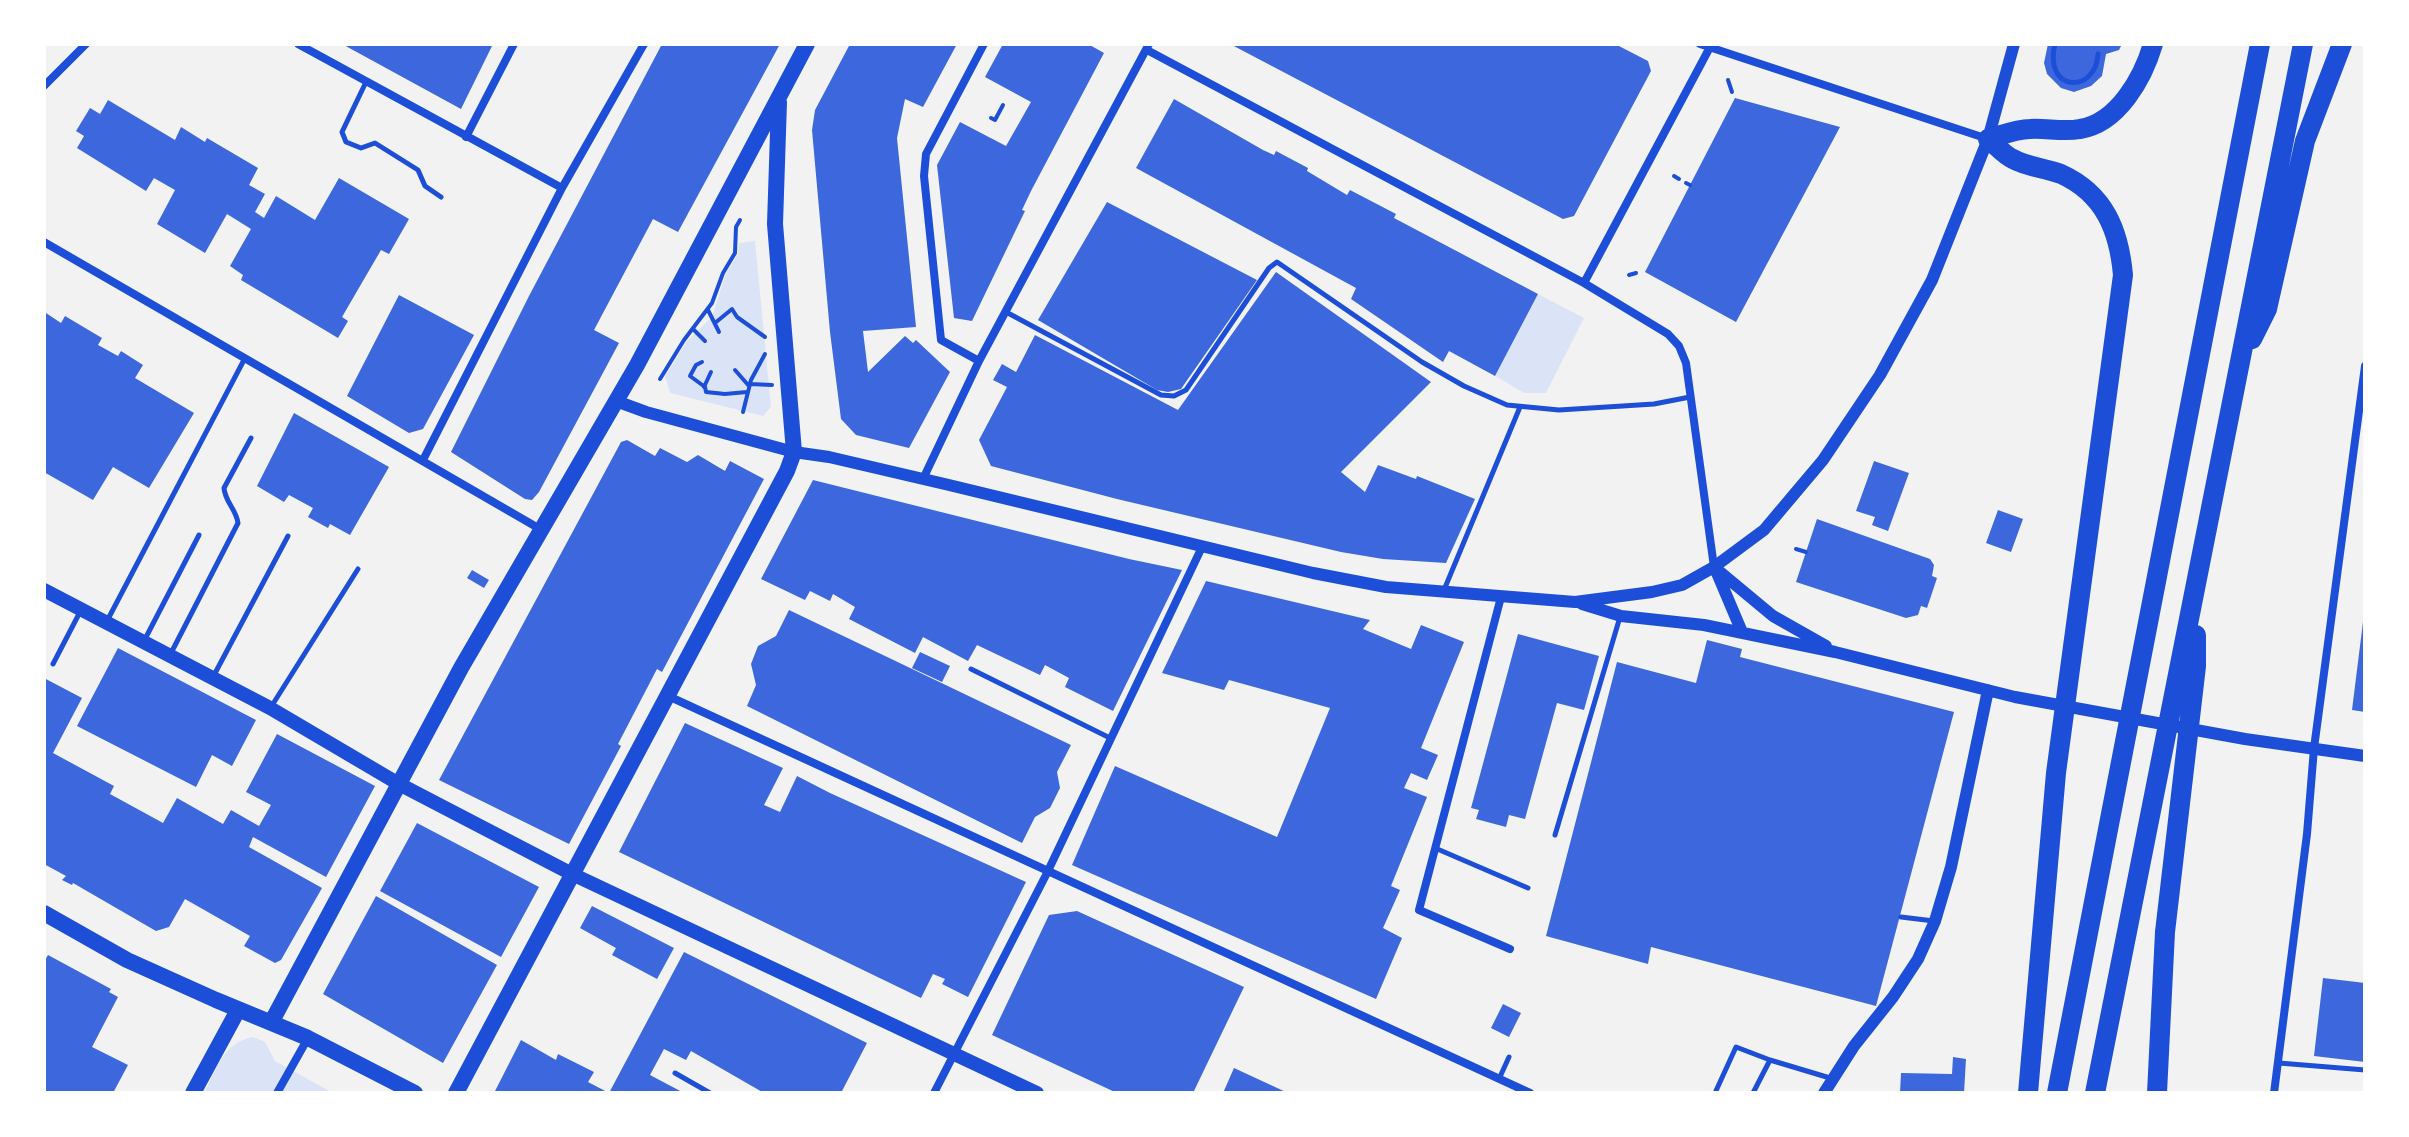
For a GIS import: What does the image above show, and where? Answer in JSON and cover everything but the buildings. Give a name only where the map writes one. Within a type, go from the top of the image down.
[{"type":"highway","points":[[1988,139],[2026,129],[2080,129],[2102,121],[2135,85],[2153,44]]},
{"type":"highway","points":[[2057,1093],[2260,44]]},
{"type":"highway","points":[[2095,1093],[2303,44]]},
{"type":"highway","points":[[2239,368],[2267,309],[2305,141],[2342,44]]},
{"type":"highway","points":[[1988,139],[2013,159],[2061,174],[2094,198],[2109,216],[2118,236],[2123,275],[2056,773],[2028,1093]]},
{"type":"highway","points":[[2157,1093],[2165,932],[2196,666],[2196,589]]},
{"type":"main road","points":[[272,1021],[461,668],[616,401],[807,44]]},
{"type":"main road","points":[[456,1093],[787,471],[794,452],[775,224],[780,96]]},
{"type":"main road","points":[[44,590],[270,708],[399,784],[572,874],[1037,1093]]},
{"type":"main road","points":[[44,913],[127,960],[238,1010],[272,1021],[415,1093]]},
{"type":"main road","points":[[193,1093],[238,1010]]},
{"type":"street","points":[[44,86],[86,44]]},
{"type":"street","points":[[298,44],[562,188]]},
{"type":"street","points":[[466,137],[514,44]]},
{"type":"street","points":[[423,460],[562,188],[644,44]]},
{"type":"street","points":[[979,361],[941,340],[924,176],[926,154],[984,44]]},
{"type":"street","points":[[616,401],[794,452],[1386,587],[1575,602],[1682,585],[1714,567],[1764,530],[1823,460],[1880,375],[1932,280],[1988,139],[2014,44]]},
{"type":"street","points":[[1584,283],[1704,46],[1988,139]]},
{"type":"street","points":[[923,479],[979,361],[1148,47],[1584,283],[1668,334],[1679,346],[1686,363],[1714,567],[1742,632]]},
{"type":"street","points":[[44,242],[540,529]]},
{"type":"street","points":[[2274,1093],[2307,834],[2314,748],[2365,366]]},
{"type":"street","points":[[2353,467],[2365,470]]},
{"type":"street","points":[[934,1093],[1047,873],[1202,547]]},
{"type":"street","points":[[1714,567],[1773,616],[1835,652]]},
{"type":"street","points":[[1501,597],[1419,910],[1510,949]]},
{"type":"street","points":[[1575,602],[1621,616],[1704,625],[1835,652],[2015,697],[2245,739],[2365,756]]},
{"type":"street","points":[[1824,1093],[1918,959],[1935,921],[1951,867],[1988,690]]},
{"type":"street","points":[[666,695],[1530,1093]]},
{"type":"street","points":[[277,1093],[308,1038]]},
{"type":"lane","points":[[2055,44],[2053,69],[2071,82],[2085,80],[2091,75],[2098,62],[2098,54]]},
{"type":"lane","points":[[366,82],[342,132],[346,142],[361,148],[375,143],[418,170],[425,186],[441,197]]},
{"type":"lane","points":[[1006,312],[1161,395],[1174,396],[1186,390],[1269,268],[1277,262],[1290,268],[1422,362],[1486,397],[1520,407],[1559,410],[1654,404],[1691,397]]},
{"type":"lane","points":[[106,622],[245,358]]},
{"type":"lane","points":[[1444,591],[1520,407]]},
{"type":"lane","points":[[170,655],[238,523],[237,513],[225,497],[224,488],[251,438]]},
{"type":"lane","points":[[143,641],[199,535]]},
{"type":"lane","points":[[212,678],[288,536]]},
{"type":"lane","points":[[270,708],[358,569]]},
{"type":"lane","points":[[53,664],[81,609]]},
{"type":"lane","points":[[1555,835],[1621,616]]},
{"type":"lane","points":[[971,669],[1110,738]]},
{"type":"lane","points":[[1435,848],[1528,888]]},
{"type":"lane","points":[[1901,917],[1935,921]]},
{"type":"lane","points":[[1715,1093],[1736,1047],[1833,1079]]},
{"type":"lane","points":[[1499,1079],[1509,1057]]},
{"type":"lane","points":[[1753,1093],[1770,1060]]},
{"type":"lane","points":[[2278,1063],[2365,1070]]},
{"type":"lane","points":[[675,1073],[710,1093]]},
{"type":"path","points":[[1728,80],[1732,92]]},
{"type":"path","points":[[991,118],[995,120],[1003,105]]},
{"type":"path","points":[[660,379],[708,310],[735,253],[736,227],[740,220]]},
{"type":"path","points":[[1629,275],[1636,273]]},
{"type":"path","points":[[715,323],[732,309],[737,317],[770,341]]},
{"type":"path","points":[[708,310],[719,332]]},
{"type":"path","points":[[693,329],[705,341]]},
{"type":"path","points":[[743,412],[749,387],[768,348]]},
{"type":"path","points":[[702,362],[696,365],[690,376],[711,393],[774,386]]},
{"type":"path","points":[[735,370],[749,387]]},
{"type":"path","points":[[704,387],[711,372]]},
{"type":"path","points":[[1796,549],[1806,552]]},
{"type":"shaded area","points":[[755,241],[771,407],[763,416],[670,393],[665,376],[687,341],[712,317],[726,273],[738,254],[739,243]]},
{"type":"shaded area","points":[[1538,294],[1584,318],[1546,393],[1524,393],[1495,376]]},
{"type":"shaded area","points":[[253,1037],[265,1042],[275,1061],[333,1093],[204,1093],[228,1051]]}]
